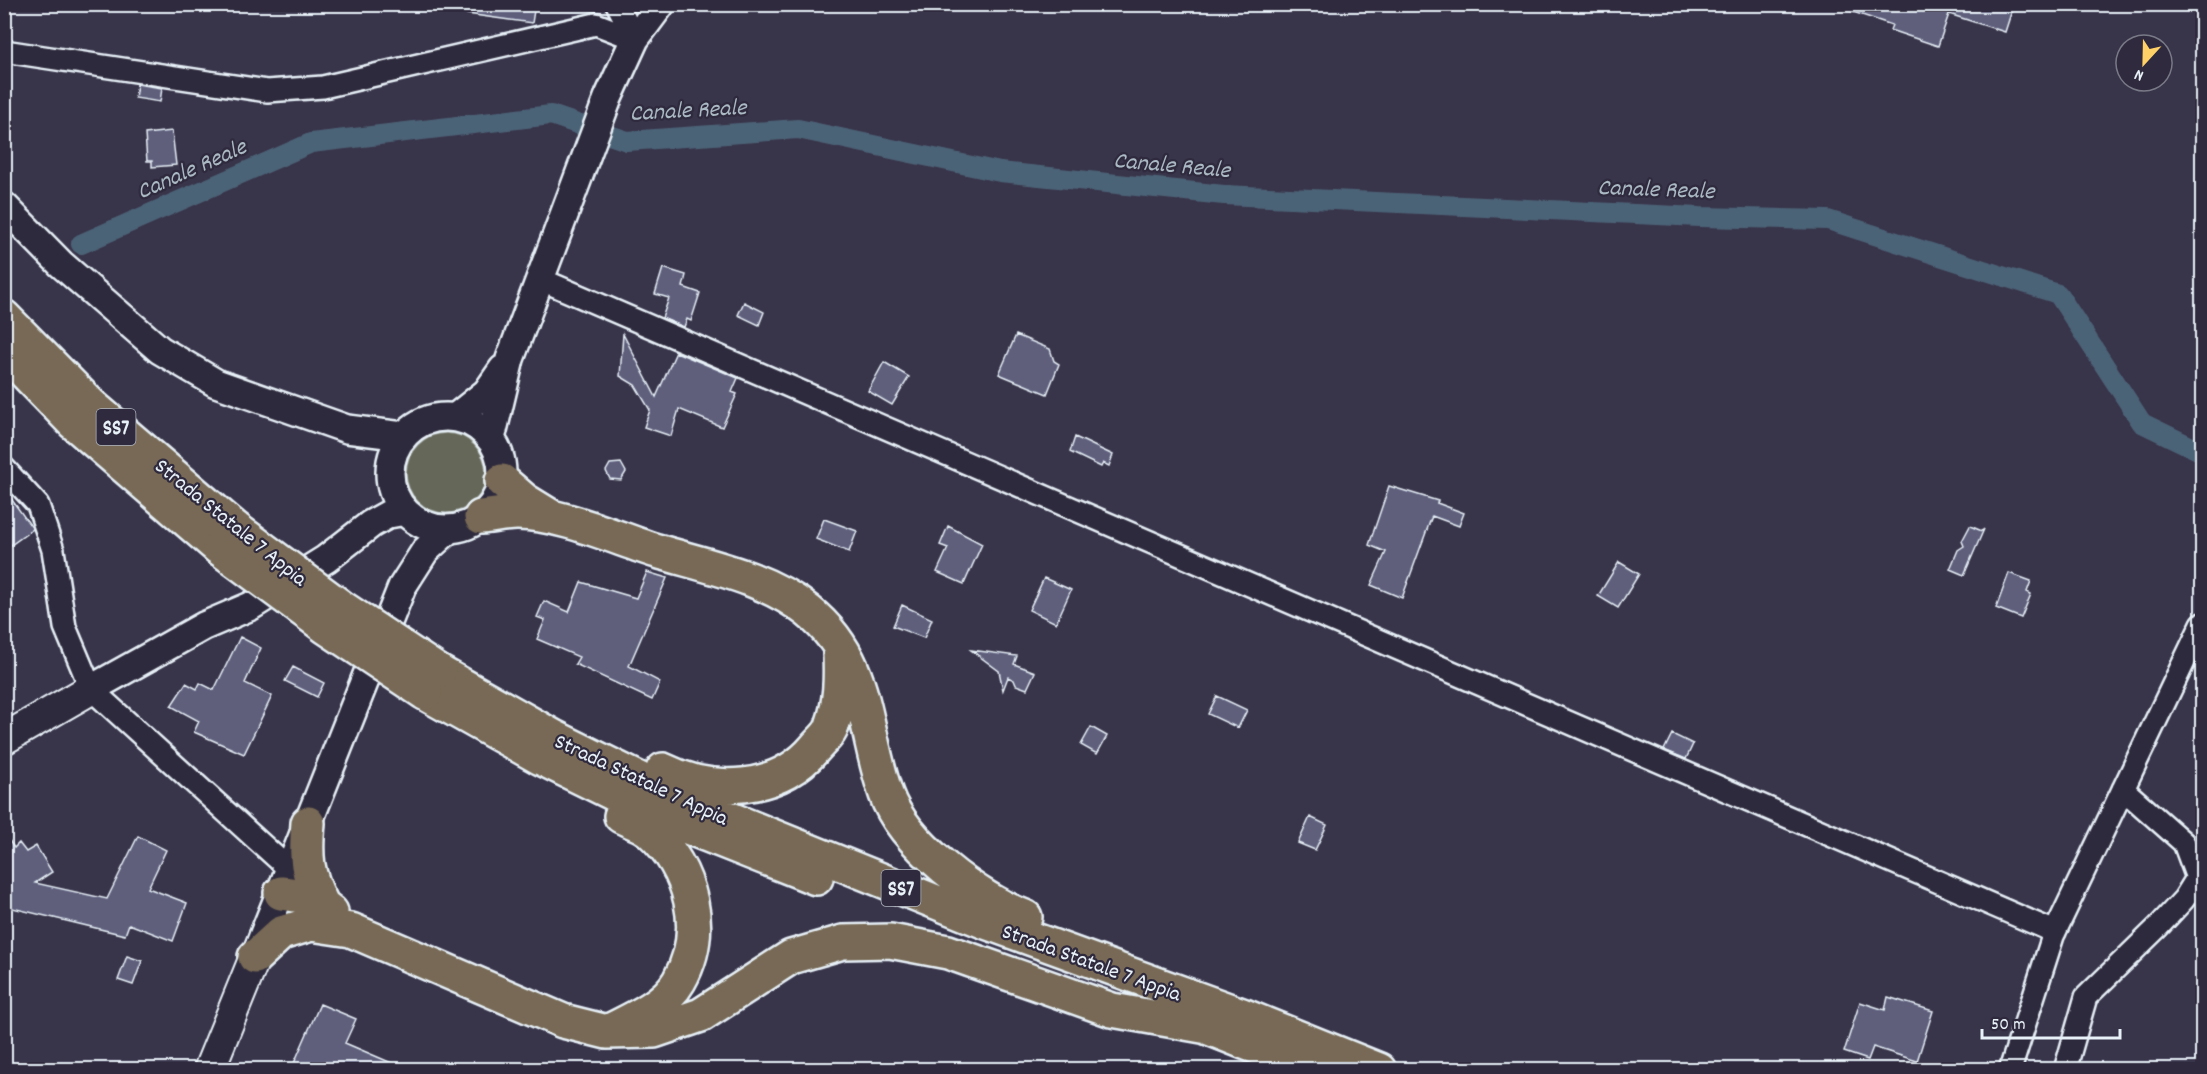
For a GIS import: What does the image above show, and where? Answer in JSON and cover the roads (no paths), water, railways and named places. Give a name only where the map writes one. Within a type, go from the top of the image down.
[{"type":"highway","name":"Strada Statale 7 Appia","points":[[4,316],[227,538]]},
{"type":"highway","name":"Strada Statale 7 Appia","points":[[4,351],[73,422],[227,538],[341,607],[432,683],[541,758],[657,815],[965,938],[1208,1027],[1315,1070]]},
{"type":"highway","points":[[502,481],[524,500],[554,519]]},
{"type":"highway","points":[[481,517],[518,513],[554,519],[765,585],[808,611],[840,647],[861,687],[886,796],[919,847],[1000,908],[1158,967],[1242,1015]]},
{"type":"highway","points":[[432,683],[563,721],[681,779],[722,787],[762,783],[803,763],[832,728],[842,688],[840,647]]},
{"type":"highway","name":"Strada Statale 7 Appia","points":[[432,683],[554,737],[671,795],[983,921],[1242,1015],[1379,1070]]},
{"type":"highway","points":[[432,683],[532,773],[648,829],[677,860],[693,899],[693,941],[679,982],[647,1013],[607,1032]]},
{"type":"highway","points":[[255,957],[281,933],[302,894],[308,823]]},
{"type":"highway","points":[[302,894],[351,930],[563,1021],[607,1032],[654,1032],[701,1015],[791,957],[843,942],[890,941],[948,952],[1112,1010],[1208,1027]]},
{"type":"main road","points":[[4,739],[91,689]]},
{"type":"main road","points":[[209,1070],[255,957]]},
{"type":"street","points":[[617,4],[635,39]]},
{"type":"street","points":[[491,438],[510,358],[608,98],[635,39],[661,4]]},
{"type":"street","points":[[4,51],[267,91],[322,87],[596,24],[635,39]]},
{"type":"street","points":[[4,206],[62,264],[160,350],[216,383],[347,429],[403,436]]},
{"type":"street","points":[[540,279],[2055,932]]},
{"type":"street","points":[[456,417],[487,392],[510,358]]},
{"type":"street","points":[[308,823],[402,587],[410,544],[399,498],[393,454],[403,436],[418,423],[436,417],[456,417],[482,428],[491,438],[501,459],[502,481],[498,495],[481,517],[466,526],[449,529],[422,524],[399,498],[373,446],[347,429]]},
{"type":"street","points":[[4,468],[38,505],[53,550],[65,627],[91,689],[302,894]]},
{"type":"street","points":[[91,689],[204,626],[251,606],[326,559],[371,525],[399,498]]},
{"type":"street","points":[[402,587],[426,551],[449,529]]},
{"type":"street","points":[[2010,1070],[2055,932],[2202,624]]},
{"type":"street","points":[[2065,1070],[2086,997],[2184,899],[2197,878],[2184,843],[2123,789]]},
{"type":"waterway","name":"Canale Reale","points":[[81,244],[311,143],[551,115],[627,141],[798,129],[1000,172],[1224,195],[1700,217],[1828,220],[2058,294],[2142,423],[2202,452]]}]
